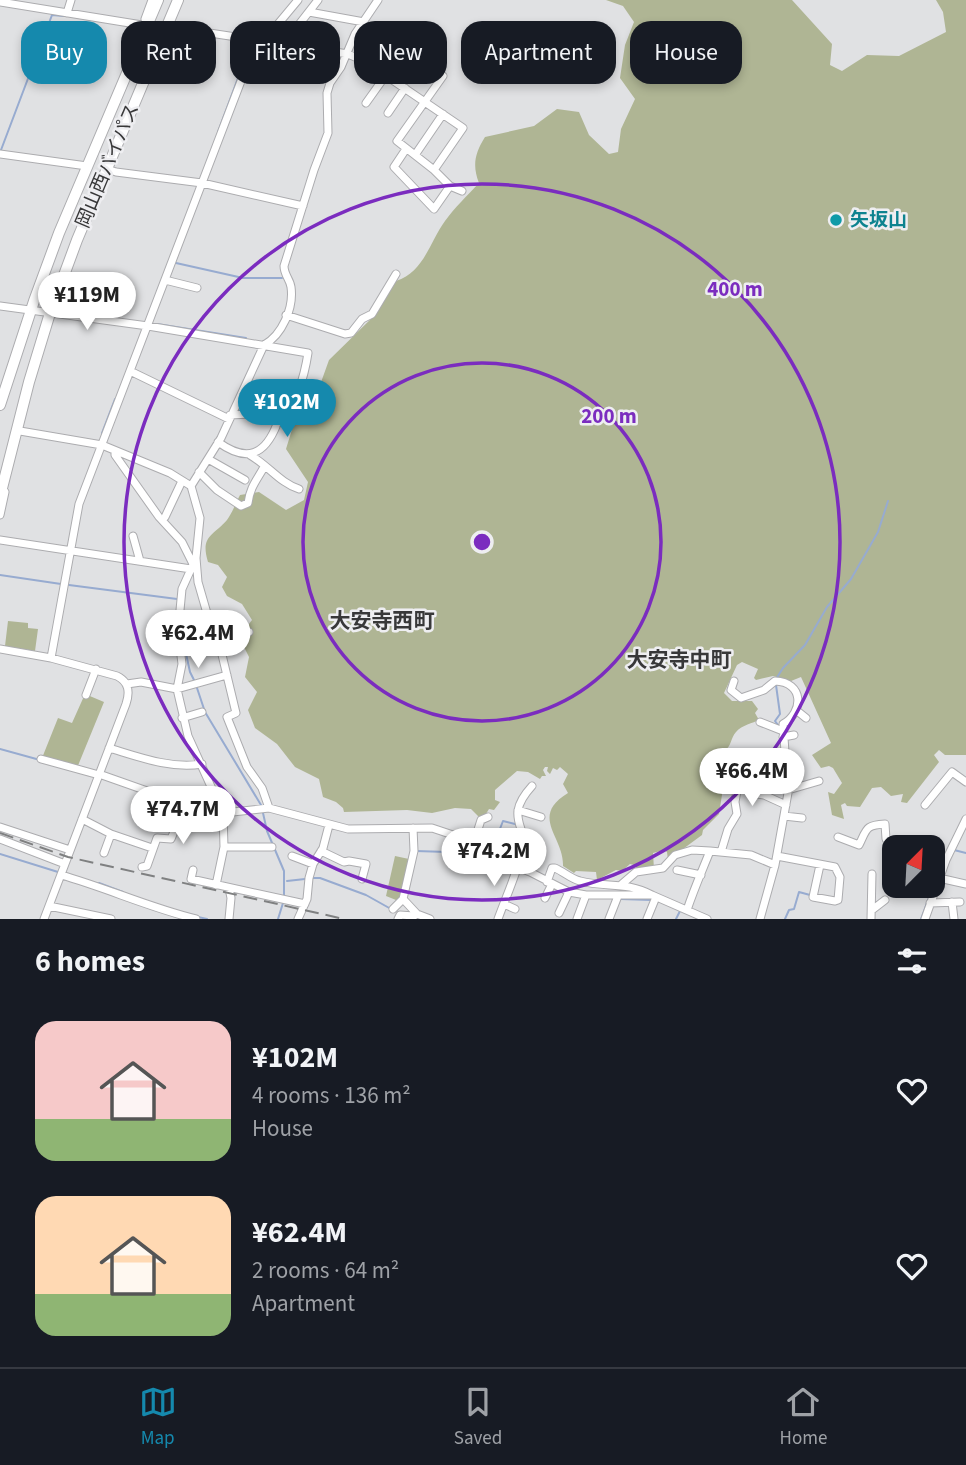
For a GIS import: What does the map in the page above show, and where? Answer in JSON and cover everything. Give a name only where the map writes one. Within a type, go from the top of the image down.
[{"type":"highway","name":"岡山西バイパス","points":[[148,21],[158,0]]},
{"type":"highway","name":"岡山西バイパス","points":[[171,21],[181,0]]},
{"type":"highway","name":"岡山西バイパス","points":[[1,401],[31,310],[121,84]]},
{"type":"highway","name":"岡山西バイパス","points":[[0,496],[50,313],[77,240],[143,84]]},
{"type":"street","points":[[67,13],[71,0]]},
{"type":"street","points":[[144,21],[152,0]]},
{"type":"street","points":[[172,21],[181,0]]},
{"type":"street","points":[[276,21],[298,0]]},
{"type":"street","points":[[302,21],[318,0]]},
{"type":"street","points":[[365,21],[378,0]]},
{"type":"street","points":[[0,2],[121,22]]},
{"type":"street","points":[[309,12],[358,21]]},
{"type":"street","points":[[191,486],[218,442],[264,345],[276,336],[286,315],[291,289],[284,266],[328,134],[327,93],[330,83],[348,54],[354,37]]},
{"type":"street","points":[[340,53],[354,57]]},
{"type":"street","points":[[51,658],[79,504],[239,84]]},
{"type":"street","points":[[366,103],[380,84]]},
{"type":"street","points":[[399,84],[463,128],[434,170]]},
{"type":"street","points":[[437,84],[397,141],[450,186],[462,191]]},
{"type":"street","points":[[388,113],[405,88]]},
{"type":"street","points":[[415,155],[443,114]]},
{"type":"street","points":[[406,149],[394,167],[434,209],[450,186]]},
{"type":"street","points":[[0,154],[87,166]]},
{"type":"street","points":[[107,169],[200,182],[303,205]]},
{"type":"street","points":[[286,315],[345,334],[351,333],[362,319],[372,314],[396,274]]},
{"type":"street","points":[[165,279],[197,288]]},
{"type":"street","points":[[0,306],[148,326],[308,353],[304,378],[284,419],[264,447],[250,455]]},
{"type":"street","points":[[130,371],[230,417],[251,414],[280,422]]},
{"type":"street","points":[[0,514],[29,382]]},
{"type":"street","points":[[20,431],[102,445],[170,473],[191,486],[201,518],[193,563],[182,589],[182,664],[177,689],[182,718],[223,813],[224,847],[216,885]]},
{"type":"street","points":[[218,442],[250,455],[275,472],[284,484],[299,489]]},
{"type":"street","points":[[115,452],[159,517],[182,542],[193,563],[236,713],[227,717],[247,767],[262,788],[269,808]]},
{"type":"street","points":[[208,459],[245,480]]},
{"type":"street","points":[[199,472],[217,490],[241,506],[248,503],[248,495],[257,475],[264,467]]},
{"type":"street","points":[[164,517],[182,481]]},
{"type":"street","points":[[133,536],[140,561]]},
{"type":"street","points":[[0,540],[140,561],[193,563]]},
{"type":"street","points":[[181,637],[249,632]]},
{"type":"street","points":[[0,649],[96,669],[123,679],[127,684],[128,698],[44,919]]},
{"type":"street","points":[[86,695],[96,669]]},
{"type":"street","points":[[127,684],[141,682],[177,689],[227,675]]},
{"type":"street","points":[[734,681],[733,692],[744,698],[764,690],[776,681],[788,682],[794,688],[796,710],[792,719],[783,724],[781,733],[788,790],[777,856],[760,919]]},
{"type":"street","points":[[796,710],[806,718]]},
{"type":"street","points":[[182,718],[202,712]]},
{"type":"street","points":[[760,722],[776,727],[781,733],[794,735]]},
{"type":"street","points":[[109,748],[166,765],[202,764]]},
{"type":"street","points":[[721,852],[728,829],[737,814],[735,802],[738,785],[746,776],[754,754]]},
{"type":"street","points":[[41,759],[150,792]]},
{"type":"street","points":[[733,759],[749,765]]},
{"type":"street","points":[[925,805],[952,772],[966,782]]},
{"type":"street","points":[[788,790],[819,781]]},
{"type":"street","points":[[498,919],[523,849],[517,821],[518,810],[532,786]]},
{"type":"street","points":[[757,794],[764,794],[784,804]]},
{"type":"street","points":[[142,867],[148,866],[157,838],[171,839],[184,807],[205,815],[269,808],[329,825],[365,830],[432,828],[446,831],[568,893],[654,898]]},
{"type":"street","points":[[518,810],[541,817]]},
{"type":"street","points":[[784,816],[802,818]]},
{"type":"street","points":[[473,845],[481,820],[488,817]]},
{"type":"street","points":[[82,819],[111,834],[152,848]]},
{"type":"street","points":[[945,859],[965,821]]},
{"type":"street","points":[[838,838],[859,845],[866,829],[885,824],[886,835]]},
{"type":"street","points":[[298,919],[305,904],[313,864],[321,851],[329,825]]},
{"type":"street","points":[[0,827],[70,850]]},
{"type":"street","points":[[393,909],[403,899],[414,851],[413,828]]},
{"type":"street","points":[[104,853],[111,834]]},
{"type":"street","points":[[0,839],[65,864]]},
{"type":"street","points":[[224,847],[272,847]]},
{"type":"street","points":[[622,884],[636,872],[663,868],[675,855],[692,850],[751,855],[773,864]]},
{"type":"street","points":[[321,851],[344,862],[366,864],[362,879]]},
{"type":"street","points":[[682,912],[710,851]]},
{"type":"street","points":[[292,856],[313,864]]},
{"type":"street","points":[[777,856],[835,867],[840,877],[838,900],[813,897],[820,865]]},
{"type":"street","points":[[545,898],[552,869],[555,868],[579,881],[635,887],[682,912],[706,919]]},
{"type":"street","points":[[193,870],[191,879],[305,904]]},
{"type":"street","points":[[677,870],[701,875]]},
{"type":"street","points":[[872,874],[872,919]]},
{"type":"street","points":[[61,875],[108,888],[171,913],[196,919]]},
{"type":"street","points":[[945,879],[966,884]]},
{"type":"street","points":[[229,888],[229,919]]},
{"type":"street","points":[[559,914],[568,893]]},
{"type":"street","points":[[577,919],[586,896]]},
{"type":"street","points":[[609,919],[618,898]]},
{"type":"street","points":[[647,919],[654,898]]},
{"type":"street","points":[[925,919],[932,898]]},
{"type":"street","points":[[403,899],[417,914],[430,919]]},
{"type":"street","points":[[872,910],[885,900]]},
{"type":"street","points":[[930,903],[956,902],[954,919]]},
{"type":"street","points":[[503,904],[515,909]]},
{"type":"street","points":[[48,906],[111,919]]},
{"type":"street","points":[[398,919],[400,915],[417,914]]},
{"type":"green space","points":[[606,0],[792,0],[832,44],[830,65],[842,71],[867,55],[899,56],[946,32],[943,12],[936,0],[966,0],[966,755],[945,755],[939,750],[934,755],[939,762],[907,803],[901,802],[903,794],[891,796],[881,787],[872,788],[860,807],[847,806],[845,803],[841,805],[844,819],[832,815],[828,792],[834,794],[842,783],[833,768],[821,768],[812,755],[831,743],[801,677],[791,681],[773,676],[756,680],[754,678],[758,669],[742,662],[737,665],[724,693],[732,701],[752,701],[758,709],[755,713],[759,720],[738,730],[724,751],[721,771],[724,782],[719,814],[703,830],[702,835],[668,860],[664,850],[653,853],[654,869],[638,870],[630,864],[622,871],[616,870],[597,880],[596,872],[574,873],[563,866],[550,819],[551,810],[568,793],[563,784],[568,774],[560,767],[557,770],[553,768],[550,774],[548,767],[545,767],[543,770],[546,776],[540,779],[528,772],[517,771],[495,790],[495,800],[500,802],[494,810],[489,809],[484,817],[479,817],[471,809],[455,808],[432,813],[407,810],[344,812],[336,802],[323,797],[319,779],[295,767],[277,744],[255,728],[248,710],[257,692],[245,677],[249,657],[239,637],[252,620],[242,604],[227,596],[222,587],[227,577],[218,565],[208,562],[206,547],[209,537],[227,520],[240,495],[259,492],[286,510],[304,500],[308,482],[286,449],[294,423],[315,399],[329,360],[376,314],[396,281],[420,264],[445,221],[479,183],[476,159],[485,137],[534,126],[557,109],[579,112],[589,135],[609,154],[618,152],[621,129],[635,99],[620,78],[625,45],[630,32],[630,84],[742,84],[742,21],[633,21],[623,6]]},
{"type":"green space","points":[[8,621],[28,623],[28,628],[38,629],[35,651],[5,646]]},
{"type":"green space","points":[[85,694],[104,702],[77,768],[42,758],[58,718],[72,723]]},
{"type":"green space","points":[[395,856],[409,859],[400,898],[396,900],[386,896]]},
{"type":"waterway","points":[[1,150],[52,15],[64,16]]},
{"type":"waterway","points":[[218,132],[236,84]]},
{"type":"waterway","points":[[176,263],[243,278],[282,278]]},
{"type":"waterway","points":[[157,324],[246,338]]},
{"type":"waterway","points":[[102,433],[115,399]]},
{"type":"waterway","points":[[776,679],[805,645],[827,607],[851,579],[878,532],[888,501]]},
{"type":"waterway","points":[[0,575],[61,584]]},
{"type":"waterway","points":[[69,585],[177,599]]},
{"type":"waterway","points":[[183,640],[195,682]]},
{"type":"waterway","points":[[776,685],[780,714],[775,721],[778,725]]},
{"type":"waterway","points":[[197,688],[205,712],[261,805]]},
{"type":"waterway","points":[[0,749],[40,760]]},
{"type":"waterway","points":[[263,813],[267,831],[284,871],[284,897]]},
{"type":"waterway","points":[[491,852],[503,821],[515,824]]},
{"type":"waterway","points":[[954,850],[966,853]]},
{"type":"waterway","points":[[416,851],[447,852],[480,871],[489,856]]},
{"type":"waterway","points":[[0,854],[58,872]]},
{"type":"waterway","points":[[312,878],[320,878],[366,895],[391,909]]},
{"type":"waterway","points":[[287,881],[305,879]]},
{"type":"waterway","points":[[99,883],[123,892]]},
{"type":"waterway","points":[[785,919],[789,910],[794,909],[799,892],[810,895]]},
{"type":"waterway","points":[[921,919],[929,898]]},
{"type":"waterway","points":[[621,899],[651,900]]},
{"type":"waterway","points":[[278,919],[283,903]]},
{"type":"waterway","points":[[676,919],[680,911]]},
{"type":"waterway","points":[[198,917],[207,919]]},
{"type":"railway","points":[[0,833],[68,857],[344,919]]},
{"type":"place","name":"矢坂山","points":[[836,220]]},
{"type":"district","name":"大安寺西町","points":[[382,621]]},
{"type":"district","name":"大安寺中町","points":[[679,660]]}]
